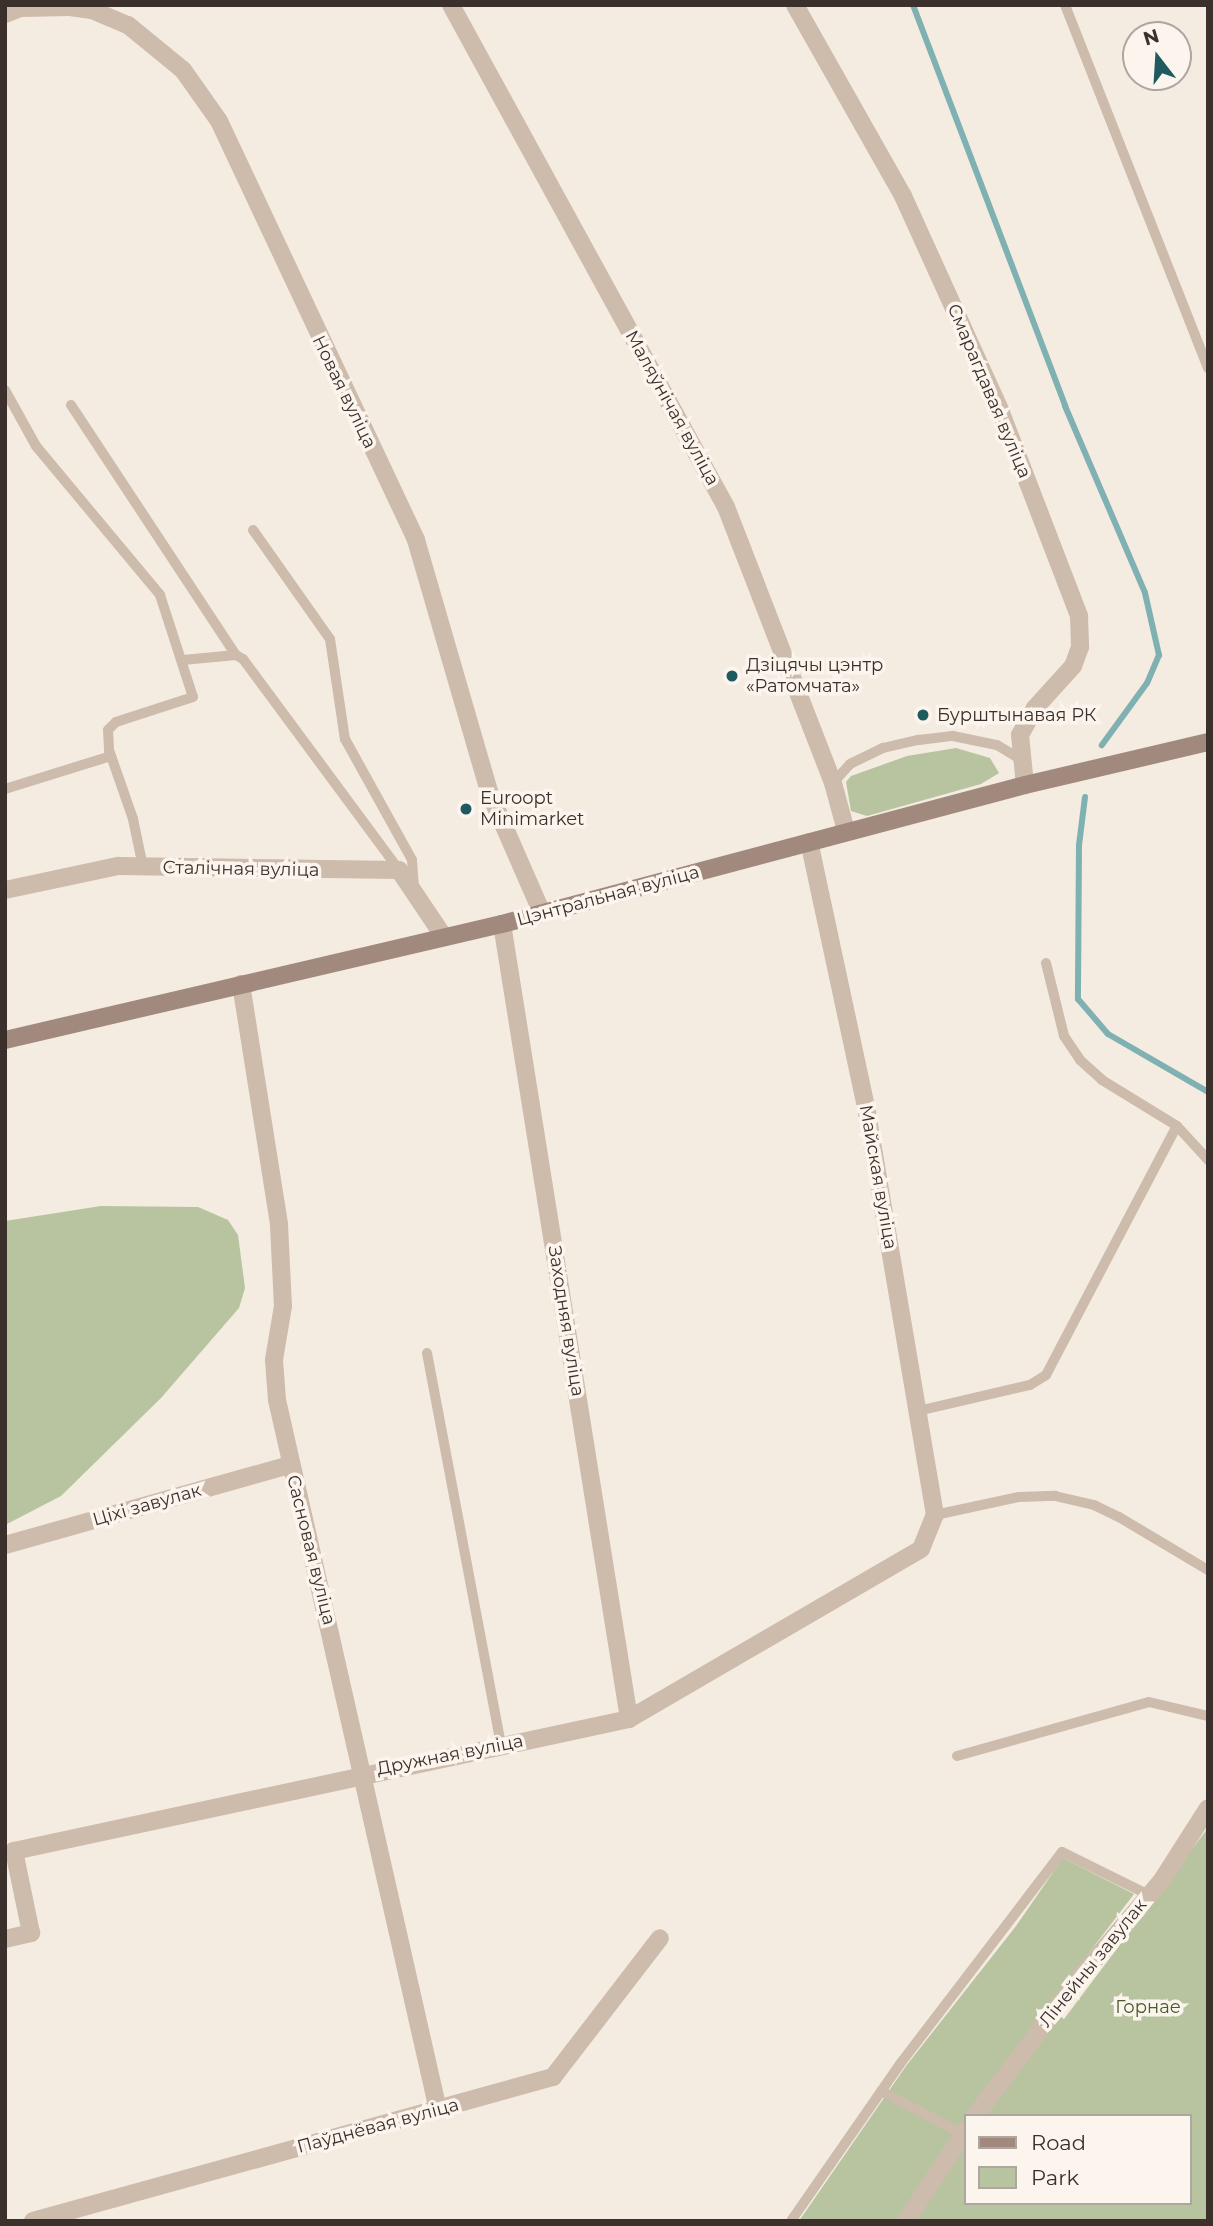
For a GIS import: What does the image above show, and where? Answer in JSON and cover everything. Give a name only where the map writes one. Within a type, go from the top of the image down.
[{"type":"street","name":"Маляўнічая вуліца","points":[[451,5],[726,507],[833,783],[846,831]]},
{"type":"street","name":"Смарагдавая вуліца","points":[[795,5],[902,196],[1000,410],[1079,615],[1080,647],[1073,666],[1035,708],[1020,735],[1019,758],[1025,785]]},
{"type":"street","name":"Новая вуліца","points":[[5,14],[21,8],[70,7],[92,10],[128,25],[183,70],[219,121],[416,540],[491,794],[542,914]]},
{"type":"street","name":"Цэнтральная вуліца","points":[[5,1040],[542,914],[846,831],[1208,742]]},
{"type":"street","name":"Майская вуліца","points":[[809,842],[866,1107],[935,1515]]},
{"type":"street","name":"Сталічная вуліца","points":[[5,890],[91,869],[143,867],[399,870]]},
{"type":"street","points":[[399,870],[444,937]]},
{"type":"street","name":"Заходняя вуліца","points":[[502,923],[629,1719]]},
{"type":"street","name":"Сасновая вуліца","points":[[241,984],[279,1225],[283,1306],[274,1360],[290,1465],[313,1544],[438,2110]]},
{"type":"street","name":"Ціхі завулак","points":[[5,1545],[290,1465]]},
{"type":"street","name":"Дружная вуліца","points":[[5,1940],[32,1933],[14,1851],[362,1773],[629,1719],[902,1564],[921,1549],[935,1515]]},
{"type":"street","name":"Лінейны завулак","points":[[977,2114],[1081,1976],[1150,1895],[1208,1808]]},
{"type":"street","name":"Паўднёвая вуліца","points":[[33,2221],[553,2077],[660,1938]]},
{"type":"street","points":[[906,2221],[964,2134]]},
{"type":"lane","points":[[1065,5],[1208,368]]},
{"type":"lane","points":[[5,390],[36,446],[160,595],[183,660],[193,697],[116,722],[108,730],[111,756],[133,819],[143,867]]},
{"type":"lane","points":[[71,405],[236,655],[263,684],[399,870]]},
{"type":"lane","points":[[253,530],[330,639],[345,739],[412,860],[414,891]]},
{"type":"lane","points":[[183,660],[236,655]]},
{"type":"lane","points":[[833,783],[850,764],[883,748],[919,740],[953,736],[997,745],[1019,758]]},
{"type":"lane","points":[[5,789],[111,756]]},
{"type":"lane","points":[[1046,963],[1064,1036],[1080,1060],[1102,1080],[1177,1126],[1208,1160]]},
{"type":"lane","points":[[918,1411],[1030,1385],[1045,1376],[1177,1126]]},
{"type":"lane","points":[[427,1353],[501,1745]]},
{"type":"lane","points":[[935,1515],[1019,1497],[1055,1496],[1094,1505],[1119,1517],[1208,1570]]},
{"type":"lane","points":[[957,1756],[1149,1702],[1208,1716]]},
{"type":"lane","points":[[791,2221],[881,2091],[1062,1852],[1150,1895]]},
{"type":"lane","points":[[881,2091],[964,2132]]},
{"type":"green space","points":[[956,748],[990,758],[999,773],[981,784],[867,816],[851,811],[846,782],[851,776],[907,756]]},
{"type":"green space","points":[[101,1206],[198,1207],[228,1220],[238,1235],[245,1288],[239,1308],[161,1398],[61,1496],[5,1525],[5,1221]]},
{"type":"green space","name":"Горнае","points":[[1208,1828],[1208,2221],[799,2221],[906,2066],[1016,1926],[1063,1858],[1134,1894],[1047,2008],[1064,2019]]},
{"type":"waterway","points":[[913,5],[1065,406],[1145,593],[1159,655],[1147,683],[1102,745]]},
{"type":"waterway","points":[[1085,797],[1079,845],[1078,999],[1108,1034],[1208,1092]]},
{"type":"place","name":"Дзіцячы цэнтр «Ратомчата»","points":[[732,676]]},
{"type":"place","name":"Бурштынавая РК","points":[[923,715]]},
{"type":"place","name":"Euroopt Minimarket","points":[[466,809]]}]
